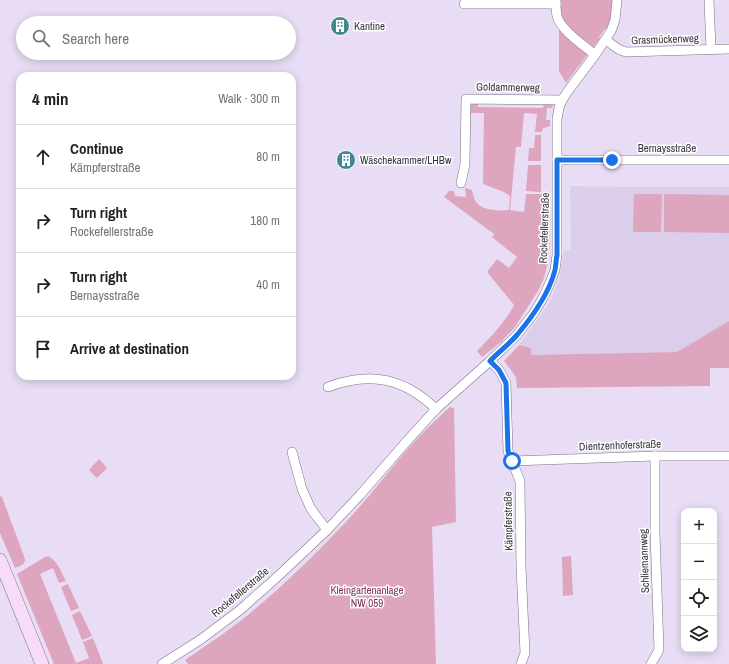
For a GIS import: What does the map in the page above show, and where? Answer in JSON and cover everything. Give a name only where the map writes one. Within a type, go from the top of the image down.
[{"type":"main road","points":[[0,560],[42,664]]},
{"type":"street","name":"Rockefellerstraße","points":[[162,664],[200,640],[240,610],[275,579],[327,530],[436,409],[490,361],[517,335],[524,326],[544,296],[555,270],[557,255],[557,119],[559,108],[568,90],[606,40],[611,31],[616,20],[617,0]]},
{"type":"street","points":[[709,0],[711,49]]},
{"type":"street","points":[[464,4],[556,2],[557,16],[561,25],[595,55]]},
{"type":"street","name":"Grasmückenweg","points":[[606,40],[618,49],[626,52],[729,49]]},
{"type":"street","name":"Goldammerweg","points":[[461,183],[465,164],[466,98],[562,100]]},
{"type":"street","name":"Bernaysstraße","points":[[557,160],[729,160]]},
{"type":"street","name":"Kämpferstraße","points":[[490,361],[499,370],[506,383],[508,451],[520,481],[521,567],[525,653],[521,664]]},
{"type":"street","points":[[328,387],[342,382],[362,379],[387,380],[401,384],[428,401],[436,409]]},
{"type":"street","points":[[292,452],[302,489],[311,509],[327,530]]},
{"type":"street","name":"Dientzenhoferstraße","points":[[512,461],[655,456],[729,456]]},
{"type":"street","name":"Schliemannweg","points":[[651,664],[659,650],[655,533],[655,456]]},
{"type":"shaded area","points":[[570,186],[729,187],[729,321],[677,352],[531,355],[531,348],[519,345],[550,302],[560,277],[564,251],[571,251]]},
{"type":"green space","points":[[561,0],[612,0],[611,18],[606,29],[566,83],[559,71]]},
{"type":"green space","points":[[478,101],[478,107],[543,108],[544,103],[551,103],[553,105],[552,108],[547,108],[546,120],[550,120],[550,126],[543,128],[542,132],[535,132],[537,114],[524,113],[521,147],[516,147],[510,210],[524,212],[526,194],[542,194],[542,208],[550,214],[549,253],[544,278],[538,291],[515,327],[501,342],[482,357],[477,351],[502,323],[514,305],[487,272],[497,259],[509,268],[517,257],[492,237],[494,234],[444,197],[449,191],[454,191],[455,196],[466,197],[465,188],[472,190],[476,202],[487,209],[509,210],[510,196],[504,192],[483,184],[484,113],[469,113],[469,107],[471,104]]},
{"type":"green space","points":[[535,135],[541,135],[541,161],[528,161],[529,148],[534,148]]},
{"type":"green space","points":[[528,165],[541,165],[541,192],[526,191]]},
{"type":"green space","points":[[634,194],[662,194],[661,232],[633,232]]},
{"type":"green space","points":[[664,194],[729,195],[729,233],[664,232]]},
{"type":"green space","points":[[729,321],[729,368],[710,368],[710,386],[517,388],[516,377],[504,361],[519,345],[531,348],[531,355],[677,352]]},
{"type":"green space","name":"Kleingartenanlage NW 059","points":[[450,407],[454,408],[456,522],[432,527],[436,664],[188,664],[185,660],[239,622],[301,568],[352,515],[416,440]]},
{"type":"green space","points":[[99,459],[107,468],[97,478],[89,470]]},
{"type":"green space","points":[[0,496],[2,497],[25,559],[23,564],[15,568],[0,533]]},
{"type":"green space","points":[[48,556],[57,564],[66,581],[59,583],[53,568],[40,574],[76,663],[89,658],[83,642],[93,638],[103,664],[54,664],[17,574]]},
{"type":"green space","points":[[571,556],[573,595],[563,596],[562,557]]},
{"type":"green space","points":[[68,584],[79,608],[71,611],[61,587]]},
{"type":"green space","points":[[80,611],[92,636],[82,640],[72,615]]},
{"type":"place","name":"Kantine","points":[[340,26]]},
{"type":"place","name":"Wäschekammer/LHBw","points":[[346,160]]},
{"type":"route","points":[[512,461],[508,451],[506,383],[499,370],[490,361],[517,335],[534,313],[544,296],[555,270],[557,255],[557,160],[612,160]]}]
